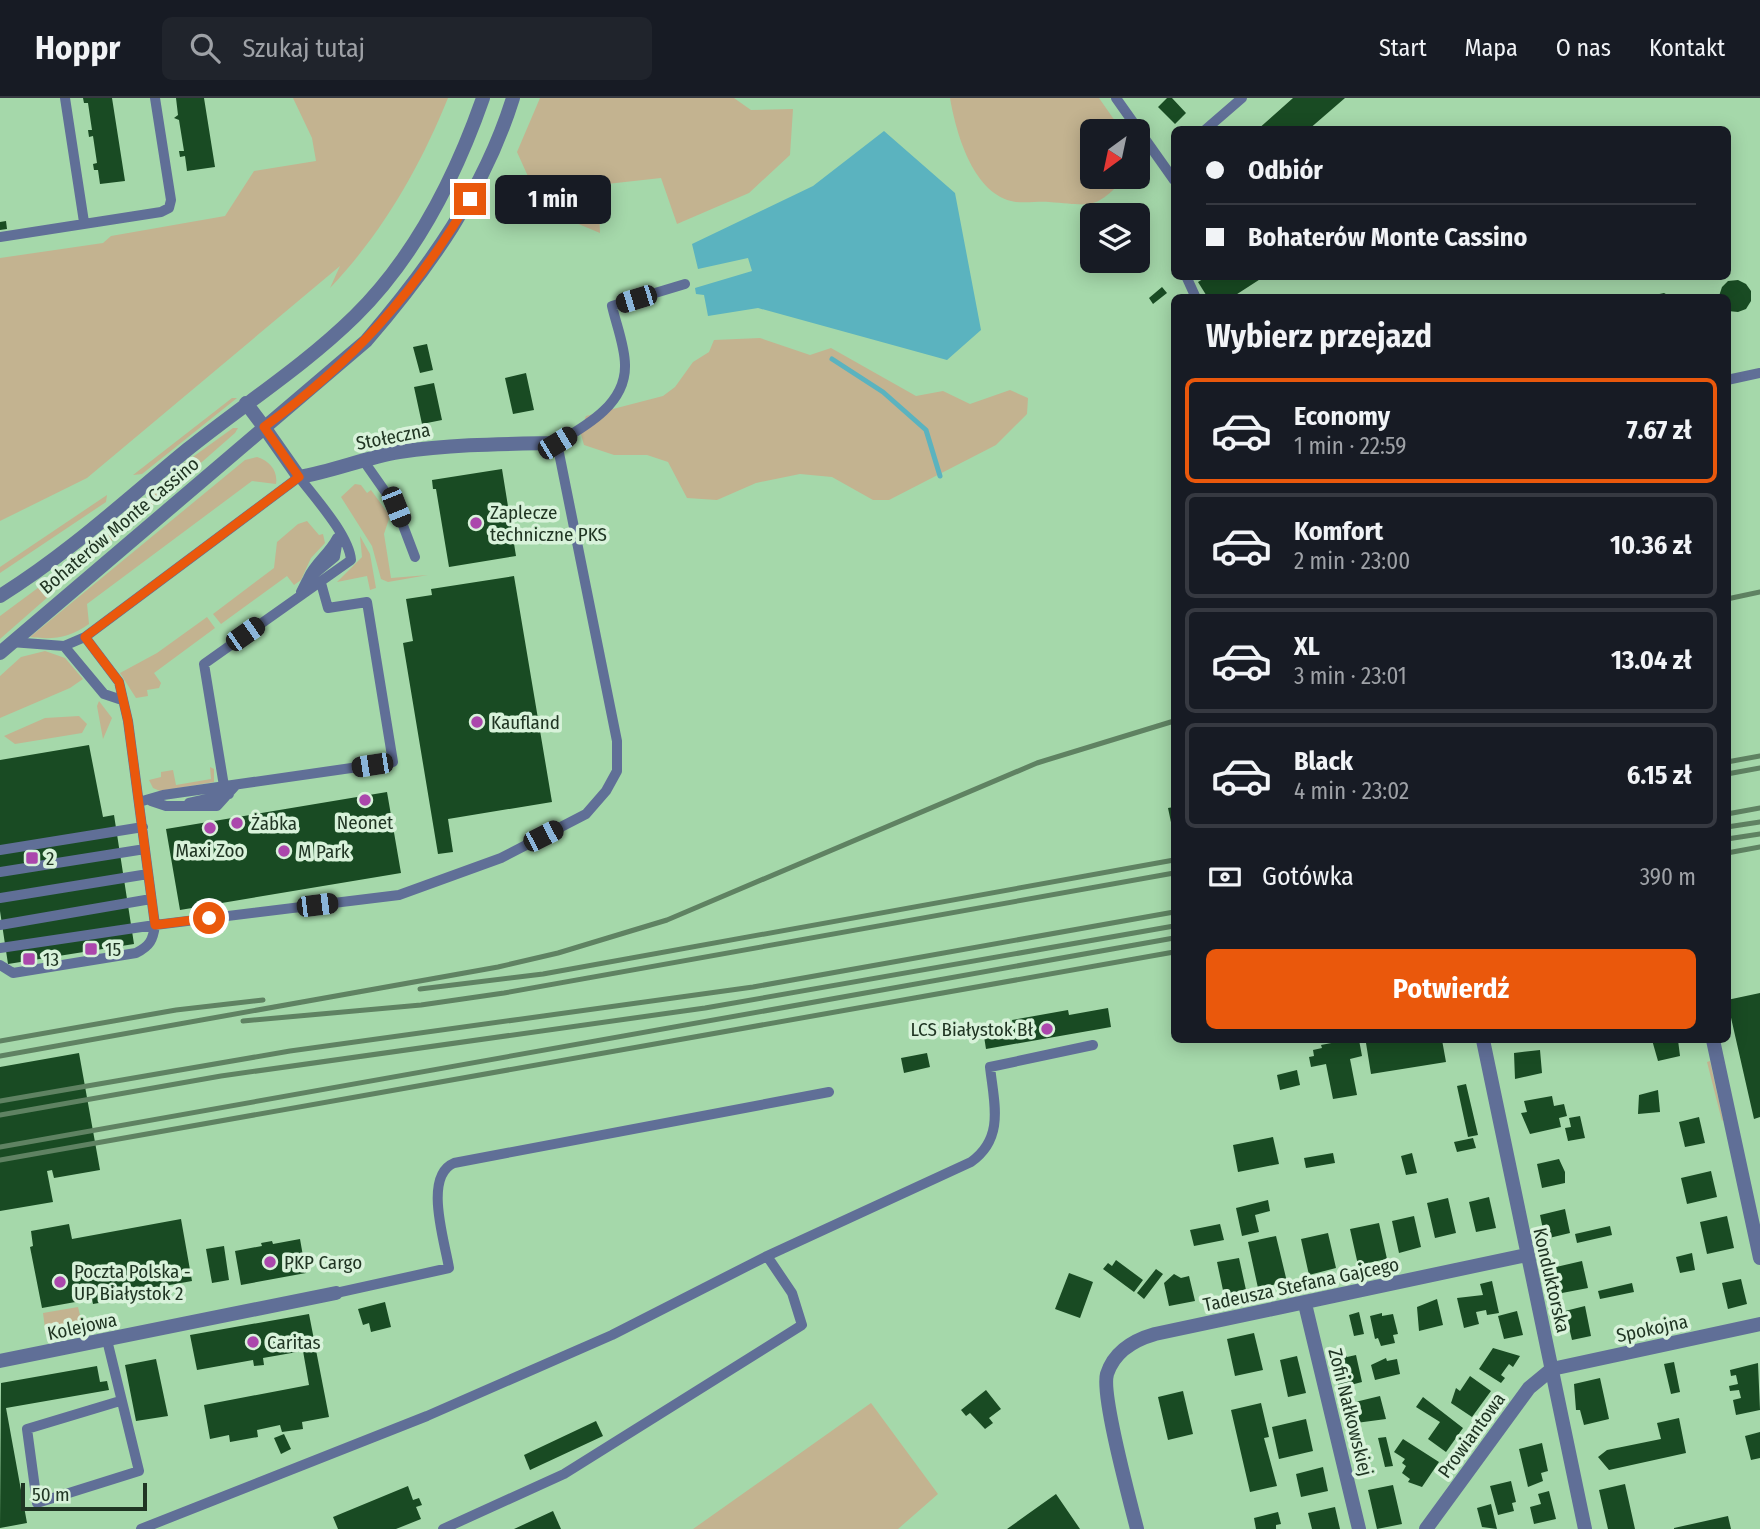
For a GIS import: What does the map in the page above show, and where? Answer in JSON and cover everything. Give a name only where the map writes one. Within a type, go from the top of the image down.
[{"type":"street","name":"Bohaterów Monte Cassino","points":[[0,596],[107,518],[246,403],[329,340],[356,314],[405,257],[437,206],[471,133],[483,98]]},
{"type":"street","name":"Bohaterów Monte Cassino","points":[[5,648],[264,427],[329,377],[366,341],[412,287],[470,199],[504,126],[513,98]]},
{"type":"street","points":[[246,403],[299,477]]},
{"type":"street","name":"Stołeczna","points":[[299,477],[334,471],[363,460],[440,447],[557,443]]},
{"type":"street","name":"Konduktorska","points":[[1484,1043],[1526,1255],[1586,1529]]},
{"type":"street","points":[[1714,1043],[1760,1258]]},
{"type":"street","name":"Tadeusza Stefana Gajcego","points":[[1136,1529],[1106,1380],[1113,1361],[1121,1352],[1142,1338],[1526,1255]]},
{"type":"street","name":"Kolejowa","points":[[0,1362],[336,1293]]},
{"type":"street","name":"Zofii Nałkowskiej","points":[[1305,1304],[1359,1529]]},
{"type":"street","name":"Spokojna","points":[[1552,1369],[1760,1324]]},
{"type":"street","name":"Prowiantowa","points":[[1426,1529],[1529,1388],[1552,1369]]},
{"type":"lane","points":[[65,98],[84,222]]},
{"type":"lane","points":[[0,237],[161,212],[169,208],[171,200],[155,98]]},
{"type":"lane","points":[[1116,98],[1171,175]]},
{"type":"lane","points":[[1210,126],[1242,98]]},
{"type":"lane","points":[[1164,164],[1171,158]]},
{"type":"lane","points":[[0,948],[155,925],[398,895],[501,858],[586,814],[606,791],[617,771],[617,741],[557,443],[594,421],[618,393],[625,365],[612,306],[685,284]]},
{"type":"lane","points":[[1731,379],[1760,373]]},
{"type":"lane","points":[[363,460],[396,507],[415,557]]},
{"type":"lane","points":[[5,648],[64,646],[85,637],[299,477],[350,550],[351,560],[321,583],[301,592],[204,664],[226,790]]},
{"type":"lane","points":[[301,592],[307,580],[335,557],[338,539],[335,527]]},
{"type":"lane","points":[[151,801],[166,806],[185,804],[236,785],[393,761],[367,602],[328,608],[321,583]]},
{"type":"lane","points":[[0,965],[13,972],[136,953],[153,940],[155,925],[128,721],[119,682],[85,637]]},
{"type":"lane","points":[[64,646],[104,694],[122,700]]},
{"type":"lane","points":[[139,802],[151,801],[163,795],[226,790]]},
{"type":"lane","points":[[0,850],[143,827]]},
{"type":"lane","points":[[0,872],[145,849]]},
{"type":"lane","points":[[0,898],[148,874]]},
{"type":"lane","points":[[0,925],[151,899]]},
{"type":"lane","points":[[141,1529],[427,1416],[612,1335],[767,1256],[976,1158],[991,1141],[996,1125],[989,1067],[1093,1045]]},
{"type":"lane","points":[[336,1293],[449,1268],[437,1189],[442,1174],[454,1163],[828,1092]]},
{"type":"lane","points":[[443,1529],[564,1474],[802,1325],[792,1293],[767,1256]]},
{"type":"lane","points":[[107,1340],[139,1471],[37,1503],[27,1429],[120,1401]]},
{"type":"shaded area","points":[[293,98],[448,98],[425,150],[398,199],[367,245],[330,288],[340,266],[87,478],[0,521],[0,258],[103,243],[111,236],[225,216],[254,171],[316,161],[312,138]]},
{"type":"shaded area","points":[[540,98],[734,98],[751,110],[793,109],[790,155],[749,193],[677,224],[661,178],[598,185],[600,233],[557,215],[531,183],[517,152]]},
{"type":"shaded area","points":[[950,98],[1099,98],[1114,119],[1080,119],[1080,189],[1114,189],[1107,196],[1092,203],[1011,201],[997,195],[976,173],[957,127]]},
{"type":"shaded area","points":[[760,338],[810,355],[831,348],[916,396],[943,391],[970,404],[1010,390],[1028,398],[1027,414],[996,445],[889,500],[873,500],[832,477],[800,474],[756,483],[717,500],[687,498],[668,462],[647,455],[614,455],[584,445],[580,431],[586,416],[663,396],[675,387],[693,362],[709,352],[714,340]]},
{"type":"shaded area","points":[[232,398],[237,398],[142,474],[133,475]]},
{"type":"shaded area","points":[[233,428],[238,428],[235,433],[0,639],[0,616],[104,539],[183,464]]},
{"type":"shaded area","points":[[257,457],[272,467],[276,484],[252,481],[87,604],[89,624],[82,629],[61,637],[30,637],[245,460]]},
{"type":"shaded area","points":[[355,484],[361,485],[367,493],[371,490],[390,516],[384,534],[391,578],[428,575],[388,582],[381,579],[372,546],[341,497]]},
{"type":"shaded area","points":[[107,495],[106,502],[0,573],[0,567]]},
{"type":"shaded area","points":[[307,521],[319,535],[323,534],[325,543],[311,558],[301,580],[294,585],[287,576],[221,624],[213,614],[274,568],[277,542],[298,524]]},
{"type":"shaded area","points":[[360,536],[370,554],[376,588],[370,590],[367,576],[337,582],[362,557]]},
{"type":"shaded area","points":[[207,617],[215,628],[154,673],[161,683],[159,688],[147,690],[148,696],[136,698],[120,673],[157,653]]},
{"type":"shaded area","points":[[45,651],[65,658],[83,679],[70,688],[0,718],[0,676],[21,657]]},
{"type":"shaded area","points":[[99,701],[112,718],[103,739],[97,706]]},
{"type":"shaded area","points":[[79,716],[87,724],[82,733],[15,744],[4,736],[45,718]]},
{"type":"shaded area","points":[[210,767],[214,769],[214,782],[160,791],[153,788],[149,780],[161,777],[161,772],[173,770],[176,785],[211,779]]},
{"type":"shaded area","points":[[1710,1061],[1723,1120],[1722,1121],[1707,1062]]},
{"type":"shaded area","points":[[78,1307],[81,1319],[75,1328],[46,1336],[43,1313]]},
{"type":"shaded area","points":[[871,1403],[938,1494],[898,1529],[693,1529]]},
{"type":"water","points":[[884,131],[955,193],[981,330],[947,360],[758,308],[708,316],[704,295],[696,294],[695,288],[752,271],[748,258],[698,269],[692,244],[813,186]]},
{"type":"building","points":[[83,98],[112,98],[125,181],[100,184],[98,170],[94,170],[93,164],[97,163],[93,136],[89,137],[88,130],[92,130],[88,103],[84,103]]},
{"type":"building","points":[[176,98],[204,98],[215,167],[187,171],[185,156],[180,157],[179,151],[184,151],[179,120],[174,118],[178,115]]},
{"type":"building","points":[[1167,98],[1172,98],[1186,113],[1175,124],[1158,107]]},
{"type":"building","points":[[1293,98],[1345,98],[1313,126],[1262,126]]},
{"type":"building","points":[[6,221],[7,229],[0,230],[0,222]]},
{"type":"building","points":[[1259,280],[1237,294],[1206,294],[1198,282]]},
{"type":"building","points":[[1738,280],[1746,284],[1751,291],[1751,301],[1746,309],[1731,311],[1731,294],[1720,294],[1728,281]]},
{"type":"building","points":[[1162,287],[1167,293],[1153,304],[1149,298]]},
{"type":"building","points":[[427,344],[433,370],[420,373],[413,347]]},
{"type":"building","points":[[526,373],[534,410],[513,414],[505,378]]},
{"type":"building","points":[[434,383],[442,420],[422,424],[414,387]]},
{"type":"building","name":"Zaplecze techniczne PKS","points":[[502,469],[516,556],[449,567],[436,489],[433,489],[432,480]]},
{"type":"building","name":"Kaufland","points":[[514,576],[552,802],[448,819],[453,852],[438,854],[403,643],[413,641],[406,599],[432,595],[431,589]]},
{"type":"building","points":[[89,745],[103,817],[114,815],[134,944],[8,964],[0,911],[0,760]]},
{"type":"building","name":"M Park","points":[[387,792],[401,873],[180,910],[166,829]]},
{"type":"building","points":[[1760,993],[1760,1117],[1754,1119],[1731,1018],[1731,999]]},
{"type":"building","name":"LCS Białystok Bł","points":[[1108,1008],[1111,1027],[986,1049],[983,1030],[1013,1025],[1012,1020],[1068,1010],[1069,1015]]},
{"type":"building","points":[[1360,1043],[1362,1056],[1350,1059],[1357,1095],[1333,1099],[1326,1064],[1311,1067],[1309,1057],[1314,1056],[1313,1050],[1322,1048],[1321,1045]]},
{"type":"building","points":[[1366,1043],[1443,1043],[1446,1062],[1371,1074]]},
{"type":"building","points":[[1653,1043],[1678,1043],[1680,1056],[1658,1061]]},
{"type":"building","points":[[1540,1050],[1542,1073],[1515,1079],[1514,1053]]},
{"type":"building","points":[[79,1053],[100,1170],[54,1178],[52,1170],[47,1171],[53,1202],[0,1211],[0,1067]]},
{"type":"building","points":[[927,1053],[930,1067],[904,1073],[901,1058]]},
{"type":"building","points":[[1297,1070],[1300,1085],[1280,1090],[1277,1075]]},
{"type":"building","points":[[1466,1084],[1478,1135],[1468,1137],[1457,1086]]},
{"type":"building","points":[[1658,1090],[1660,1112],[1638,1114],[1639,1095]]},
{"type":"building","points":[[1552,1096],[1554,1106],[1564,1104],[1567,1116],[1559,1118],[1561,1127],[1530,1134],[1521,1113],[1527,1112],[1524,1101]]},
{"type":"building","points":[[1580,1116],[1585,1138],[1568,1141],[1565,1128],[1571,1127],[1569,1118]]},
{"type":"building","points":[[1699,1117],[1705,1143],[1685,1147],[1679,1122]]},
{"type":"building","points":[[1273,1137],[1279,1164],[1238,1172],[1233,1145]]},
{"type":"building","points":[[1473,1138],[1476,1148],[1457,1152],[1454,1142]]},
{"type":"building","points":[[1333,1153],[1335,1163],[1306,1168],[1304,1158]]},
{"type":"building","points":[[1412,1153],[1417,1173],[1406,1175],[1401,1156]]},
{"type":"building","points":[[1559,1159],[1565,1172],[1565,1183],[1542,1188],[1537,1164]]},
{"type":"building","points":[[1711,1171],[1717,1197],[1687,1204],[1681,1178]]},
{"type":"building","points":[[1489,1197],[1496,1228],[1476,1232],[1469,1202]]},
{"type":"building","points":[[1448,1198],[1456,1233],[1435,1238],[1427,1203]]},
{"type":"building","points":[[1268,1200],[1270,1211],[1255,1215],[1259,1232],[1242,1236],[1236,1208]]},
{"type":"building","points":[[1565,1209],[1570,1233],[1545,1239],[1540,1215]]},
{"type":"building","points":[[1414,1216],[1421,1247],[1399,1253],[1392,1221]]},
{"type":"building","points":[[1727,1216],[1734,1248],[1707,1254],[1700,1222]]},
{"type":"building","points":[[181,1219],[192,1281],[153,1288],[154,1293],[93,1304],[92,1299],[42,1308],[30,1247],[33,1246],[31,1231],[69,1224],[72,1239]]},
{"type":"building","points":[[1379,1223],[1387,1259],[1358,1265],[1350,1229]]},
{"type":"building","points":[[1220,1224],[1224,1240],[1194,1246],[1190,1230]]},
{"type":"building","points":[[1610,1226],[1612,1235],[1577,1243],[1575,1234]]},
{"type":"building","points":[[1328,1233],[1336,1268],[1309,1275],[1301,1239]]},
{"type":"building","points":[[1276,1236],[1287,1282],[1258,1288],[1248,1242]]},
{"type":"building","name":"PKP Cargo","points":[[300,1239],[306,1273],[241,1285],[235,1251],[262,1246],[261,1243],[272,1241],[273,1244]]},
{"type":"building","points":[[224,1246],[229,1280],[212,1283],[206,1249]]},
{"type":"building","points":[[1692,1253],[1695,1270],[1680,1273],[1676,1257]]},
{"type":"building","points":[[1239,1258],[1246,1290],[1224,1295],[1217,1262]]},
{"type":"building","points":[[1116,1260],[1143,1280],[1134,1292],[1103,1269],[1108,1263],[1112,1266]]},
{"type":"building","points":[[1582,1261],[1588,1288],[1562,1293],[1556,1267]]},
{"type":"building","points":[[1156,1269],[1163,1274],[1144,1299],[1137,1293]]},
{"type":"building","points":[[1069,1273],[1093,1282],[1080,1318],[1055,1309]]},
{"type":"building","points":[[1174,1274],[1181,1278],[1189,1276],[1195,1301],[1169,1306],[1164,1283]]},
{"type":"building","points":[[1741,1279],[1747,1304],[1728,1309],[1722,1283]]},
{"type":"building","points":[[1492,1281],[1499,1313],[1487,1315],[1486,1310],[1476,1312],[1479,1324],[1464,1328],[1457,1298],[1483,1295],[1480,1284]]},
{"type":"building","points":[[1632,1283],[1634,1292],[1600,1299],[1598,1291]]},
{"type":"building","points":[[1437,1299],[1443,1325],[1419,1331],[1417,1307]]},
{"type":"building","points":[[385,1302],[391,1327],[371,1332],[369,1323],[363,1325],[358,1309]]},
{"type":"building","points":[[1585,1306],[1591,1336],[1572,1340],[1565,1311]]},
{"type":"building","points":[[1517,1311],[1523,1335],[1504,1339],[1498,1316]]},
{"type":"building","points":[[1359,1312],[1364,1334],[1354,1336],[1349,1315]]},
{"type":"building","points":[[1382,1313],[1382,1316],[1393,1314],[1398,1334],[1393,1335],[1395,1343],[1381,1346],[1378,1338],[1375,1339],[1370,1316]]},
{"type":"building","points":[[309,1314],[329,1417],[302,1422],[303,1429],[282,1432],[280,1425],[257,1430],[258,1437],[230,1442],[229,1435],[210,1439],[204,1405],[309,1385],[303,1351],[263,1358],[264,1365],[254,1366],[253,1360],[197,1370],[190,1335]]},
{"type":"building","points":[[1254,1333],[1263,1370],[1235,1376],[1227,1339]]},
{"type":"building","points":[[1493,1348],[1520,1356],[1513,1367],[1509,1364],[1501,1375],[1505,1378],[1501,1383],[1479,1369]]},
{"type":"building","points":[[1345,1353],[1347,1357],[1356,1355],[1362,1382],[1339,1388],[1333,1361]]},
{"type":"building","points":[[1297,1356],[1306,1393],[1288,1397],[1280,1360]]},
{"type":"building","points":[[1386,1358],[1387,1361],[1397,1359],[1400,1374],[1375,1380],[1371,1365]]},
{"type":"building","points":[[156,1359],[168,1416],[136,1421],[125,1365]]},
{"type":"building","points":[[1674,1362],[1680,1392],[1671,1394],[1664,1364]]},
{"type":"building","points":[[1758,1363],[1760,1410],[1736,1415],[1733,1400],[1741,1398],[1739,1390],[1730,1391],[1729,1386],[1738,1384],[1736,1375],[1731,1376],[1730,1370]]},
{"type":"building","points":[[97,1366],[100,1382],[107,1381],[109,1390],[6,1408],[27,1523],[0,1528],[1,1383]]},
{"type":"building","points":[[1470,1376],[1491,1391],[1472,1417],[1451,1403],[1456,1388],[1460,1391]]},
{"type":"building","points":[[1600,1378],[1609,1419],[1584,1425],[1580,1410],[1576,1410],[1574,1384]]},
{"type":"building","points":[[986,1390],[1001,1409],[989,1418],[993,1423],[985,1429],[970,1413],[966,1416],[961,1410]]},
{"type":"building","points":[[1183,1391],[1193,1434],[1168,1440],[1158,1397]]},
{"type":"building","points":[[1380,1396],[1386,1419],[1356,1423],[1351,1403]]},
{"type":"building","points":[[1423,1397],[1463,1428],[1446,1452],[1428,1439],[1440,1422],[1416,1407]]},
{"type":"building","points":[[1261,1403],[1269,1437],[1264,1438],[1277,1486],[1250,1492],[1231,1410]]},
{"type":"building","points":[[1679,1418],[1686,1453],[1609,1470],[1598,1457],[1607,1450],[1661,1439],[1657,1423]]},
{"type":"building","points":[[1306,1419],[1313,1451],[1279,1459],[1272,1427]]},
{"type":"building","points":[[596,1421],[603,1436],[530,1470],[524,1455]]},
{"type":"building","points":[[1760,1432],[1760,1458],[1751,1460],[1745,1436]]},
{"type":"building","points":[[284,1434],[291,1449],[281,1454],[274,1438]]},
{"type":"building","points":[[1386,1437],[1393,1466],[1385,1467],[1378,1438]]},
{"type":"building","points":[[1403,1439],[1439,1462],[1422,1487],[1408,1482],[1410,1479],[1402,1473],[1406,1466],[1402,1463],[1405,1459],[1394,1452]]},
{"type":"building","points":[[1542,1443],[1548,1471],[1541,1473],[1543,1481],[1528,1487],[1519,1449]]},
{"type":"building","points":[[1323,1467],[1328,1491],[1301,1497],[1296,1474]]},
{"type":"building","points":[[1511,1481],[1516,1502],[1512,1503],[1514,1511],[1498,1515],[1490,1486]]},
{"type":"building","points":[[1625,1484],[1635,1529],[1608,1529],[1599,1490]]},
{"type":"building","points":[[1393,1485],[1402,1524],[1377,1529],[1368,1490]]},
{"type":"building","points":[[408,1486],[413,1500],[419,1498],[422,1505],[416,1507],[421,1519],[396,1529],[338,1529],[333,1517]]},
{"type":"building","points":[[1549,1491],[1556,1519],[1534,1524],[1530,1507],[1541,1504],[1538,1494]]},
{"type":"building","points":[[1056,1494],[1080,1529],[1007,1529]]},
{"type":"building","points":[[1491,1504],[1497,1529],[1482,1527],[1477,1508]]},
{"type":"building","points":[[1335,1507],[1340,1529],[1312,1529],[1308,1513]]},
{"type":"building","points":[[553,1511],[561,1529],[514,1529]]},
{"type":"building","points":[[1278,1512],[1281,1524],[1276,1525],[1276,1529],[1256,1529],[1254,1518]]},
{"type":"building","points":[[1728,1516],[1731,1529],[1674,1529],[1674,1528]]},
{"type":"waterway","points":[[832,359],[883,392],[926,430],[940,476]]},
{"type":"railway","points":[[1731,598],[1760,592]]},
{"type":"railway","points":[[0,1056],[498,967],[558,953],[667,920],[1037,763],[1171,722]]},
{"type":"railway","points":[[1731,761],[1760,756]]},
{"type":"railway","points":[[1731,773],[1760,768]]},
{"type":"railway","points":[[1731,813],[1760,808]]},
{"type":"railway","points":[[1731,826],[1760,822]]},
{"type":"railway","points":[[1731,838],[1760,834]]},
{"type":"railway","points":[[1731,852],[1760,847]]},
{"type":"railway","points":[[420,989],[543,974],[1171,861]]},
{"type":"railway","points":[[243,1021],[421,1005],[504,993],[1171,874]]},
{"type":"railway","points":[[0,1101],[290,1051],[753,987],[1171,913]]},
{"type":"railway","points":[[0,1115],[221,1076],[705,1008],[1171,927]]},
{"type":"railway","points":[[0,1147],[1171,939]]},
{"type":"railway","points":[[0,1160],[1171,953]]},
{"type":"railway","points":[[0,1041],[176,1010],[263,1000]]},
{"type":"place","name":"Zaplecze techniczne PKS","points":[[476,523]]},
{"type":"place","name":"Kaufland","points":[[477,722]]},
{"type":"place","name":"Neonet","points":[[365,800]]},
{"type":"place","name":"Żabka","points":[[237,823]]},
{"type":"place","name":"Maxi Zoo","points":[[210,828]]},
{"type":"place","name":"M Park","points":[[284,851]]},
{"type":"place","name":"2","points":[[32,858]]},
{"type":"place","name":"15","points":[[91,949]]},
{"type":"place","name":"13","points":[[29,959]]},
{"type":"place","name":"LCS Białystok Bł","points":[[1047,1029]]},
{"type":"place","name":"PKP Cargo","points":[[270,1262]]},
{"type":"place","name":"Poczta Polska - UP Białystok 2","points":[[60,1282]]},
{"type":"place","name":"Caritas","points":[[253,1342]]},
{"type":"route","points":[[209,918],[155,925],[128,721],[119,682],[85,637],[299,477],[264,427],[329,377],[366,341],[440,249],[470,199]]}]
